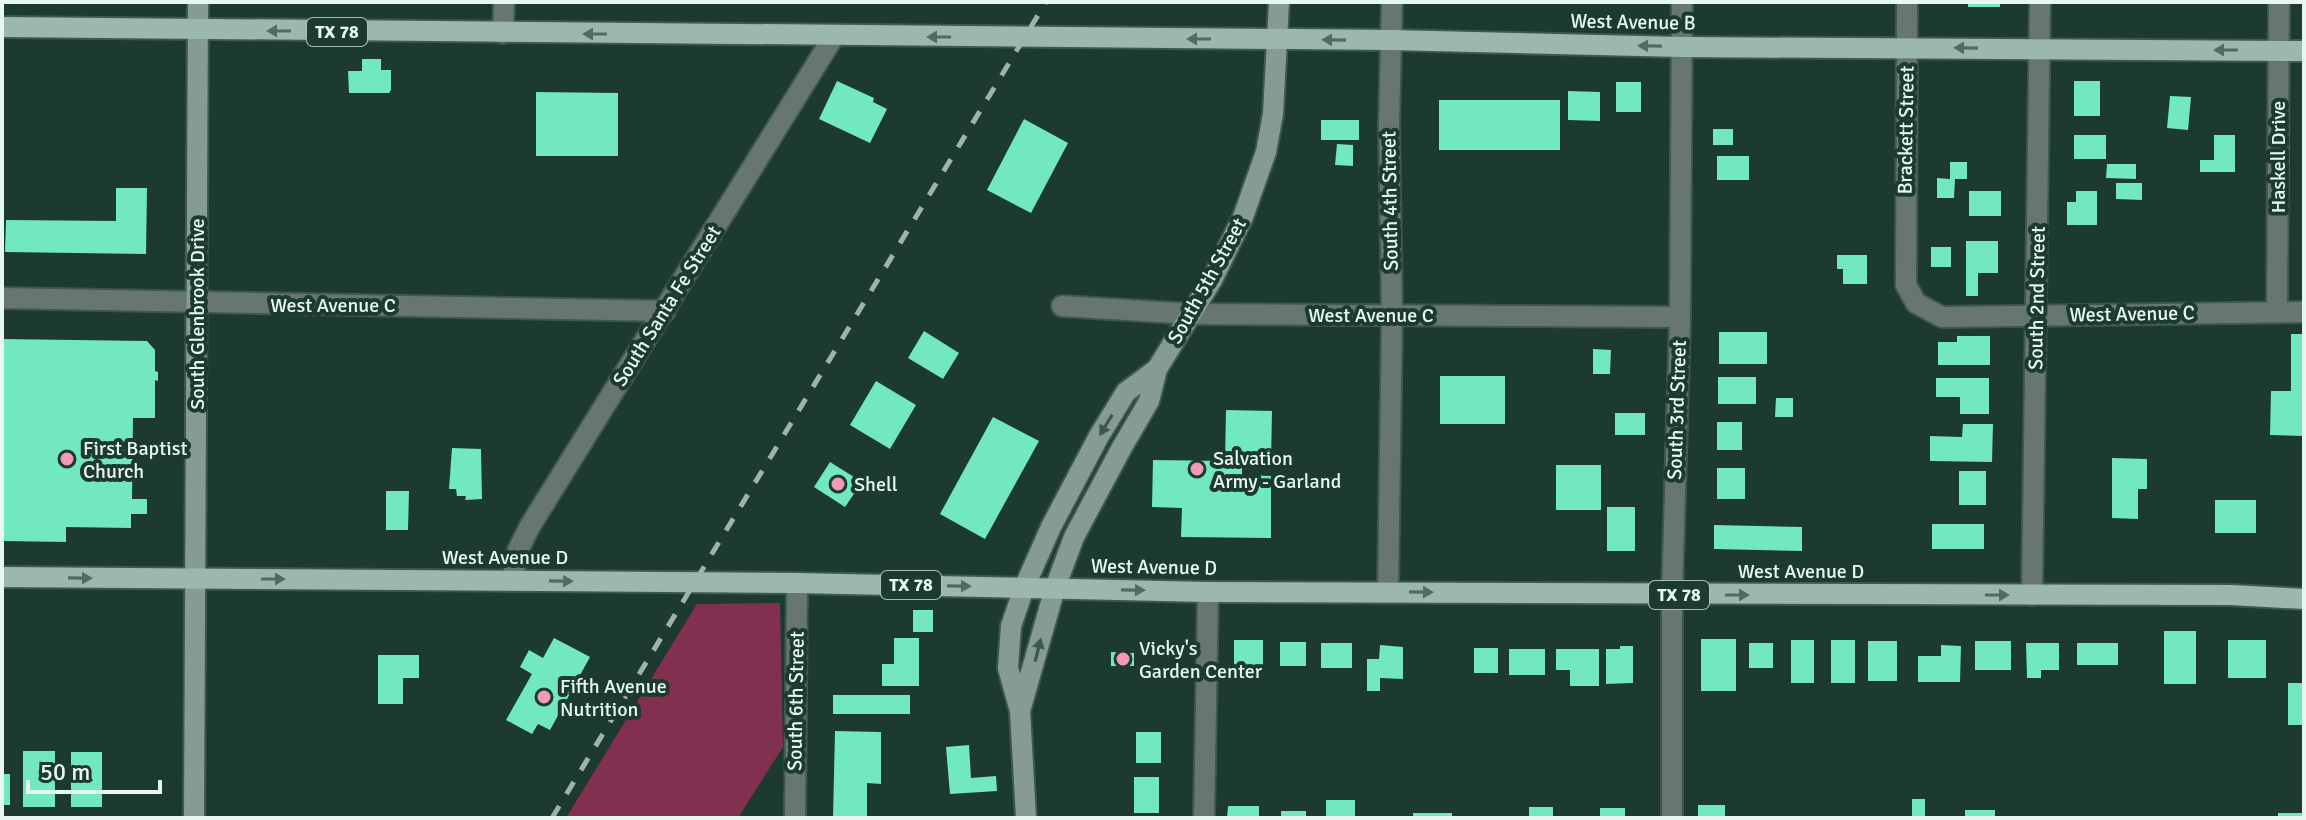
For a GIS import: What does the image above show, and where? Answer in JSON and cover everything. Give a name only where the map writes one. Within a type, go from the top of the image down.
[{"type":"main road","name":"West Avenue B","points":[[2,27],[1391,40],[1682,47],[2304,51]]},
{"type":"main road","name":"West Avenue D","points":[[2,577],[797,583],[1208,592],[2231,595],[2304,599]]},
{"type":"street","name":"South Glenbrook Drive","points":[[194,818],[198,2]]},
{"type":"street","points":[[503,33],[504,2]]},
{"type":"street","name":"South 5th Street","points":[[1020,711],[1055,588],[1074,537],[1149,401],[1157,369],[1212,280],[1243,217],[1266,152],[1273,114],[1279,2]]},
{"type":"street","name":"South 4th Street","points":[[1388,592],[1392,2]]},
{"type":"street","name":"South 3rd Street","points":[[1672,818],[1672,595],[1680,317],[1682,2]]},
{"type":"street","name":"Brackett Street","points":[[1905,258],[1907,2]]},
{"type":"street","name":"South 2nd Street","points":[[2032,595],[2040,2]]},
{"type":"street","name":"Haskell Drive","points":[[2277,312],[2279,2]]},
{"type":"street","name":"South Santa Fe Street","points":[[512,581],[518,550],[530,526],[834,36]]},
{"type":"street","name":"West Avenue C","points":[[1905,258],[1906,285],[1916,303],[1942,317],[2304,312]]},
{"type":"street","name":"West Avenue C","points":[[2,298],[665,311]]},
{"type":"street","name":"West Avenue C","points":[[1062,306],[1192,314],[1680,317]]},
{"type":"street","name":"South 5th Street","points":[[1026,818],[1020,711],[1008,668],[1011,626],[1051,527],[1112,414],[1126,392],[1157,369]]},
{"type":"street","name":"South 6th Street","points":[[795,818],[797,583]]},
{"type":"street","points":[[1204,818],[1208,592]]},
{"type":"shaded area","points":[[780,603],[783,747],[738,818],[566,818],[697,604]]},
{"type":"building","points":[[1968,2],[2000,2],[2000,7],[1968,7]]},
{"type":"building","points":[[362,59],[381,59],[381,70],[391,70],[389,93],[349,93],[348,71],[362,71]]},
{"type":"building","points":[[837,81],[874,98],[873,102],[887,109],[870,143],[819,119]]},
{"type":"building","points":[[2074,81],[2100,81],[2100,116],[2074,116]]},
{"type":"building","points":[[1616,82],[1641,82],[1641,112],[1616,112]]},
{"type":"building","points":[[1568,91],[1600,92],[1600,121],[1568,120]]},
{"type":"building","points":[[536,92],[618,93],[618,156],[536,156]]},
{"type":"building","points":[[2170,96],[2191,97],[2188,130],[2167,128]]},
{"type":"building","points":[[1439,100],[1560,100],[1560,150],[1439,150]]},
{"type":"building","points":[[1024,119],[1068,143],[1031,213],[987,190]]},
{"type":"building","points":[[1321,120],[1359,120],[1359,140],[1321,140]]},
{"type":"building","points":[[1713,129],[1733,129],[1733,145],[1713,145]]},
{"type":"building","points":[[2074,135],[2106,135],[2106,159],[2074,159]]},
{"type":"building","points":[[2214,135],[2235,135],[2235,172],[2200,172],[2200,160],[2214,160]]},
{"type":"building","points":[[1337,144],[1353,145],[1353,166],[1335,165]]},
{"type":"building","points":[[1717,156],[1749,156],[1749,180],[1717,180]]},
{"type":"building","points":[[1950,162],[1967,162],[1967,179],[1955,179],[1954,198],[1937,198],[1937,178],[1950,179]]},
{"type":"building","points":[[2107,164],[2136,164],[2136,179],[2106,178]]},
{"type":"building","points":[[2116,183],[2142,183],[2142,200],[2116,199]]},
{"type":"building","points":[[116,188],[147,188],[146,254],[5,252],[6,220],[116,221]]},
{"type":"building","points":[[1969,191],[2001,191],[2001,216],[1969,216]]},
{"type":"building","points":[[2076,191],[2097,191],[2097,225],[2067,225],[2067,202],[2076,202]]},
{"type":"building","points":[[1966,241],[1998,241],[1998,273],[1978,273],[1978,296],[1966,296]]},
{"type":"building","points":[[1931,247],[1951,247],[1951,267],[1931,267]]},
{"type":"building","points":[[1837,255],[1867,255],[1867,284],[1843,284],[1843,269],[1837,269]]},
{"type":"building","points":[[924,331],[959,353],[943,379],[908,358]]},
{"type":"building","points":[[1719,332],[1767,332],[1767,364],[1719,364]]},
{"type":"building","points":[[2291,334],[2304,334],[2304,436],[2270,435],[2271,391],[2291,391]]},
{"type":"building","points":[[1957,336],[1990,336],[1990,365],[1938,365],[1938,342],[1957,342]]},
{"type":"building","name":"First Baptist Church","points":[[2,339],[147,341],[155,350],[158,381],[155,380],[155,418],[133,418],[132,499],[147,499],[147,514],[131,514],[131,528],[66,527],[66,542],[2,541]]},
{"type":"building","points":[[1593,349],[1611,350],[1610,374],[1593,374]]},
{"type":"building","points":[[1440,376],[1505,376],[1505,424],[1440,424]]},
{"type":"building","points":[[1718,377],[1756,377],[1756,404],[1718,404]]},
{"type":"building","points":[[1936,378],[1989,378],[1989,414],[1960,414],[1960,397],[1936,397]]},
{"type":"building","points":[[876,381],[916,405],[890,449],[850,425]]},
{"type":"building","points":[[1776,398],[1793,398],[1793,417],[1775,417]]},
{"type":"building","name":"Salvation Army - Garland","points":[[1226,410],[1272,411],[1271,463],[1242,463],[1242,475],[1271,476],[1271,538],[1181,537],[1182,508],[1152,507],[1153,460],[1225,461]]},
{"type":"building","points":[[1615,413],[1645,413],[1645,435],[1615,435]]},
{"type":"building","points":[[993,417],[1039,441],[985,539],[940,514]]},
{"type":"building","points":[[1717,422],[1742,422],[1742,450],[1717,450]]},
{"type":"building","points":[[1963,424],[1993,424],[1992,462],[1930,461],[1930,436],[1962,437]]},
{"type":"building","points":[[452,448],[481,449],[482,499],[465,500],[466,496],[457,496],[456,489],[449,489]]},
{"type":"building","points":[[2112,458],[2147,459],[2147,489],[2138,489],[2138,519],[2112,518]]},
{"type":"building","name":"Shell","points":[[830,462],[862,482],[845,507],[814,487]]},
{"type":"building","points":[[1556,465],[1601,465],[1601,510],[1556,510]]},
{"type":"building","points":[[1717,468],[1745,468],[1745,499],[1717,499]]},
{"type":"building","points":[[1959,471],[1986,471],[1986,505],[1959,505]]},
{"type":"building","points":[[386,491],[409,491],[408,530],[386,530]]},
{"type":"building","points":[[2215,500],[2256,500],[2256,533],[2215,533]]},
{"type":"building","points":[[1607,507],[1635,507],[1635,551],[1607,551]]},
{"type":"building","points":[[1932,524],[1984,524],[1984,549],[1932,549]]},
{"type":"building","points":[[1714,525],[1802,527],[1802,551],[1714,549]]},
{"type":"building","points":[[913,610],[933,610],[933,632],[913,632]]},
{"type":"building","points":[[2164,631],[2196,631],[2196,684],[2164,684]]},
{"type":"building","name":"Fifth Avenue Nutrition","points":[[554,638],[590,657],[550,730],[538,724],[532,734],[506,720],[532,674],[520,667],[529,650],[543,658]]},
{"type":"building","points":[[894,638],[919,638],[919,686],[882,686],[882,664],[894,664]]},
{"type":"building","points":[[1701,639],[1736,639],[1736,691],[1701,691]]},
{"type":"building","points":[[1234,640],[1263,640],[1263,667],[1234,667]]},
{"type":"building","points":[[1791,640],[1814,640],[1814,683],[1791,683]]},
{"type":"building","points":[[1831,640],[1855,640],[1855,683],[1831,683]]},
{"type":"building","points":[[2228,640],[2266,640],[2266,678],[2228,678]]},
{"type":"building","points":[[1868,641],[1897,641],[1897,681],[1868,681]]},
{"type":"building","points":[[1975,641],[2011,641],[2011,670],[1975,670]]},
{"type":"building","points":[[1280,642],[1306,642],[1306,666],[1280,666]]},
{"type":"building","points":[[1321,643],[1352,643],[1352,668],[1321,668]]},
{"type":"building","points":[[1749,643],[1773,643],[1773,668],[1749,668]]},
{"type":"building","points":[[2026,643],[2059,643],[2059,670],[2041,670],[2041,678],[2027,678]]},
{"type":"building","points":[[2077,643],[2118,643],[2118,665],[2077,665]]},
{"type":"building","points":[[1380,645],[1403,647],[1403,679],[1380,678],[1380,691],[1367,691],[1367,659],[1379,659]]},
{"type":"building","points":[[1941,645],[1961,646],[1960,682],[1918,682],[1918,656],[1941,656]]},
{"type":"building","points":[[1620,646],[1633,646],[1633,683],[1606,684],[1606,649],[1620,649]]},
{"type":"building","points":[[1474,648],[1498,648],[1498,673],[1474,673]]},
{"type":"building","points":[[1509,649],[1545,649],[1545,675],[1509,675]]},
{"type":"building","points":[[1556,649],[1599,649],[1599,686],[1570,686],[1570,670],[1556,670]]},
{"type":"building","name":"Vicky's Garden Center","points":[[1111,652],[1134,653],[1134,666],[1111,666]]},
{"type":"building","points":[[378,655],[419,655],[419,678],[403,678],[403,704],[378,704]]},
{"type":"building","points":[[2288,683],[2304,683],[2304,725],[2288,725]]},
{"type":"building","points":[[833,695],[910,695],[910,714],[833,714]]},
{"type":"building","points":[[835,731],[881,732],[881,784],[867,783],[867,818],[833,818]]},
{"type":"building","points":[[1136,732],[1161,732],[1161,763],[1136,763]]},
{"type":"building","points":[[969,745],[971,778],[996,776],[997,791],[950,794],[946,747]]},
{"type":"building","points":[[23,751],[55,751],[55,807],[23,807]]},
{"type":"building","points":[[71,752],[102,752],[102,807],[71,807]]},
{"type":"building","points":[[2,774],[10,774],[10,805],[2,805]]},
{"type":"building","points":[[1134,777],[1159,777],[1159,813],[1134,813]]},
{"type":"building","points":[[1912,799],[1925,799],[1925,818],[1912,818]]},
{"type":"building","points":[[1326,800],[1355,800],[1355,818],[1326,818]]},
{"type":"building","points":[[1698,805],[1725,805],[1725,818],[1698,818]]},
{"type":"building","points":[[1228,806],[1259,806],[1259,818],[1227,818]]},
{"type":"building","points":[[1529,807],[1553,807],[1553,818],[1529,818]]},
{"type":"building","points":[[1600,808],[1625,808],[1625,818],[1600,818]]},
{"type":"building","points":[[1965,810],[1995,810],[1995,818],[1965,818]]},
{"type":"building","points":[[1281,811],[1306,811],[1306,818],[1281,818]]},
{"type":"building","points":[[1413,813],[1452,813],[1452,818],[1413,818]]},
{"type":"building","points":[[2278,813],[2304,813],[2304,818],[2278,818]]},
{"type":"railway","points":[[552,818],[1046,2]]},
{"type":"place","name":"First Baptist Church","points":[[67,459]]},
{"type":"place","name":"Salvation Army - Garland","points":[[1197,469]]},
{"type":"place","name":"Shell","points":[[838,484]]},
{"type":"place","name":"Vicky's Garden Center","points":[[1123,659]]},
{"type":"place","name":"Fifth Avenue Nutrition","points":[[544,697]]}]
